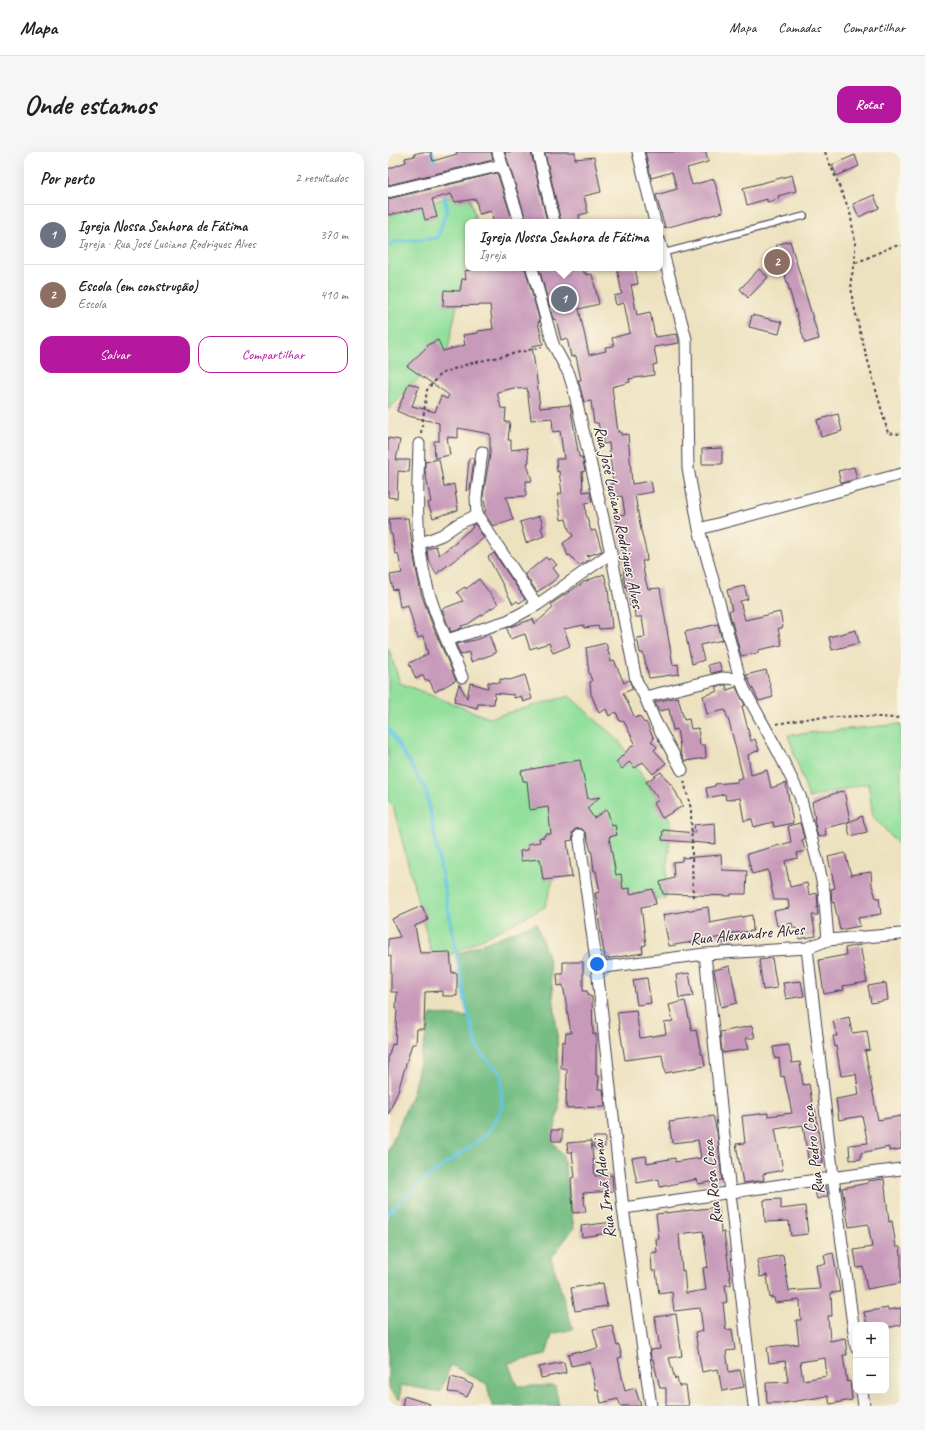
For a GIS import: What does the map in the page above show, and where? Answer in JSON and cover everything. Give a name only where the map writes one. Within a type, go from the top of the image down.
[{"type":"street","points":[[498,152],[519,219]]},
{"type":"street","points":[[538,152],[553,219]]},
{"type":"street","points":[[638,152],[654,219]]},
{"type":"street","points":[[388,192],[502,165]]},
{"type":"street","points":[[663,253],[686,339],[688,468],[700,529],[740,679],[745,691],[779,752],[800,796],[824,891],[828,940]]},
{"type":"street","name":"Rua José Luciano Rodrigues Alves","points":[[533,271],[553,344],[569,374],[574,390],[611,553],[636,680],[645,697],[654,722],[682,770]]},
{"type":"street","points":[[419,444],[419,544],[423,570],[439,624],[462,677]]},
{"type":"street","points":[[482,452],[476,498],[477,515],[537,605]]},
{"type":"street","points":[[700,529],[901,474]]},
{"type":"street","points":[[419,544],[442,535],[458,524],[477,515]]},
{"type":"street","points":[[447,640],[507,621],[537,605],[611,553]]},
{"type":"street","points":[[645,697],[722,678],[740,679]]},
{"type":"street","name":"Rua Irmã Adonai","points":[[579,835],[597,968],[623,1208],[651,1406]]},
{"type":"street","name":"Rua Alexandre Alves","points":[[597,968],[705,954],[807,948],[828,940],[900,934]]},
{"type":"street","name":"Rua Pedro Coca","points":[[807,948],[833,1177],[853,1326]]},
{"type":"street","name":"Rua Rosa Coca","points":[[705,954],[754,1406]]},
{"type":"street","points":[[623,1208],[833,1177],[901,1169]]},
{"type":"street","points":[[862,1394],[864,1406]]},
{"type":"lane","points":[[663,253],[804,216]]},
{"type":"path","points":[[825,152],[850,212],[855,241],[856,263],[851,279],[852,297],[861,336],[874,378],[888,433],[901,434]]},
{"type":"path","points":[[856,263],[891,247],[901,245]]},
{"type":"path","points":[[419,444],[427,390],[440,374],[468,364],[553,344]]},
{"type":"path","points":[[765,727],[811,718],[862,716],[901,717]]},
{"type":"path","points":[[682,770],[691,809],[693,899]]},
{"type":"green space","points":[[468,191],[475,216],[474,219],[465,219],[465,266],[448,349],[388,410],[388,216]]},
{"type":"green space","points":[[388,647],[400,683],[489,718],[569,696],[618,740],[671,819],[665,899],[614,894],[573,812],[545,907],[434,963],[393,806],[388,801]]},
{"type":"green space","points":[[901,724],[901,847],[873,816],[868,783],[809,798],[788,735]]},
{"type":"green space","points":[[536,923],[549,960],[557,1030],[559,1109],[552,1141],[563,1156],[574,1228],[551,1258],[573,1329],[552,1334],[546,1355],[508,1363],[517,1386],[555,1386],[559,1406],[492,1406],[487,1384],[451,1365],[440,1392],[401,1385],[400,1400],[388,1389],[388,1152],[413,1092],[431,1014],[468,1017],[457,954]]},
{"type":"building","points":[[431,152],[433,161],[457,154],[456,152],[491,152],[493,160],[388,185],[388,169],[406,162],[405,158],[415,156],[414,154]]},
{"type":"building","points":[[505,152],[531,152],[546,219],[526,219]]},
{"type":"building","points":[[575,152],[575,159],[594,157],[601,192],[584,196],[588,213],[579,215],[580,219],[560,219],[545,153]]},
{"type":"building","points":[[645,152],[706,152],[708,162],[687,168],[692,185],[714,179],[723,212],[665,228],[656,195],[677,189],[672,172],[651,178]]},
{"type":"building","points":[[855,155],[859,166],[837,176],[832,165]]},
{"type":"building","points":[[497,173],[512,219],[493,219],[492,211],[479,214],[476,199],[455,202],[451,194],[432,199],[437,217],[425,220],[422,208],[388,215],[388,199]]},
{"type":"building","points":[[792,175],[796,191],[778,196],[779,199],[767,202],[767,199],[747,205],[743,188]]},
{"type":"building","points":[[874,195],[879,208],[859,217],[853,204]]},
{"type":"building","points":[[790,241],[819,339],[805,343],[776,245]]},
{"type":"building","points":[[759,269],[768,277],[748,298],[740,289]]},
{"type":"building","points":[[465,271],[526,271],[540,322],[538,322],[543,344],[532,346],[540,408],[570,405],[579,457],[582,457],[585,471],[582,472],[583,492],[590,491],[592,502],[585,503],[586,514],[591,531],[595,530],[602,551],[587,556],[590,559],[579,566],[570,555],[568,556],[563,543],[573,535],[569,530],[566,519],[561,520],[559,505],[558,494],[562,493],[559,471],[557,472],[556,459],[564,459],[560,431],[553,432],[552,418],[531,420],[527,388],[518,389],[518,387],[497,392],[501,408],[506,409],[505,422],[510,422],[508,440],[511,440],[511,450],[527,448],[529,462],[527,463],[532,481],[526,481],[526,496],[506,497],[513,520],[493,526],[484,512],[486,510],[483,496],[490,454],[490,434],[458,428],[458,438],[447,437],[450,455],[435,458],[434,441],[439,441],[439,423],[408,416],[397,411],[409,383],[419,387],[412,406],[435,412],[441,396],[447,399],[449,395],[407,366],[428,346],[427,345],[438,340],[443,351],[465,345],[463,335],[493,329],[490,305],[443,306],[444,290],[460,291],[462,279],[466,279]]},
{"type":"building","points":[[540,271],[584,271],[586,275],[592,274],[599,304],[579,309],[589,355],[606,351],[605,347],[614,346],[612,338],[630,333],[624,303],[616,305],[614,296],[622,294],[618,271],[636,271],[638,284],[631,285],[637,315],[650,312],[655,337],[677,334],[679,343],[654,347],[657,364],[653,365],[654,375],[629,379],[630,382],[612,387],[618,432],[621,432],[621,435],[628,434],[632,484],[651,481],[653,492],[635,495],[646,551],[647,561],[642,561],[648,589],[660,588],[673,665],[678,664],[679,674],[649,678],[643,653],[640,653],[637,638],[645,637],[642,617],[635,617],[634,605],[630,606],[629,591],[627,591],[624,580],[623,550],[616,516],[625,514],[622,496],[611,498],[609,485],[613,484],[609,443],[603,444],[598,423],[594,423],[591,401],[584,402],[578,380],[581,380],[576,356],[571,357],[567,338],[561,340],[556,319],[553,319]]},
{"type":"building","points":[[752,315],[782,322],[779,334],[749,327]]},
{"type":"building","points":[[838,414],[842,431],[821,437],[817,420]]},
{"type":"building","points":[[388,438],[400,440],[396,460],[410,460],[409,472],[398,471],[397,498],[388,497]]},
{"type":"building","points":[[722,448],[722,464],[702,464],[702,449]]},
{"type":"building","points":[[469,458],[474,458],[470,489],[466,491]]},
{"type":"building","points":[[439,459],[444,487],[454,484],[458,510],[433,518],[428,503],[431,502],[425,471],[425,462]]},
{"type":"building","points":[[854,467],[857,479],[841,483],[838,471]]},
{"type":"building","points":[[540,516],[543,527],[541,528],[544,536],[526,543],[520,522]]},
{"type":"building","points":[[408,518],[421,593],[433,627],[456,680],[435,692],[429,680],[425,681],[423,675],[416,679],[409,663],[428,654],[423,636],[418,638],[416,634],[408,605],[400,607],[397,589],[393,590],[390,575],[402,573],[398,553],[395,554],[392,534],[390,534],[389,519]]},
{"type":"building","points":[[475,524],[484,538],[436,574],[428,558],[427,549],[436,546],[439,555],[457,542],[456,541],[473,527],[472,525]]},
{"type":"building","points":[[494,553],[525,599],[519,603],[517,601],[513,604],[488,557]]},
{"type":"building","points":[[546,557],[548,560],[551,558],[557,565],[553,568],[559,576],[537,592],[525,574]]},
{"type":"building","points":[[604,574],[608,589],[612,628],[599,629],[598,626],[584,628],[584,625],[564,629],[570,646],[553,653],[549,643],[530,649],[525,634],[510,639],[507,628],[533,619],[535,624],[553,608],[551,604],[584,582]]},
{"type":"building","points":[[479,579],[498,604],[468,624],[461,626],[462,628],[451,632],[442,609],[463,601],[457,592],[465,587],[466,589]]},
{"type":"building","points":[[744,586],[748,599],[740,601],[745,620],[780,612],[783,627],[778,629],[782,645],[758,650],[758,653],[741,656],[729,611],[732,610],[727,590]]},
{"type":"building","points":[[718,624],[722,640],[700,645],[704,660],[692,664],[685,632]]},
{"type":"building","points":[[856,630],[859,643],[832,650],[829,637]]},
{"type":"building","points":[[489,635],[496,653],[471,662],[469,652],[460,655],[456,644]]},
{"type":"building","points":[[606,643],[611,662],[614,660],[624,683],[629,680],[633,689],[623,693],[635,718],[640,716],[644,723],[646,722],[654,739],[651,741],[657,747],[654,750],[666,763],[653,774],[643,762],[635,768],[629,762],[622,769],[616,762],[635,743],[623,720],[620,722],[616,712],[609,716],[606,709],[599,713],[591,694],[590,682],[592,681],[589,673],[586,648]]},
{"type":"building","points":[[719,662],[722,671],[711,673],[708,665]]},
{"type":"building","points":[[766,670],[773,697],[759,701],[746,675]]},
{"type":"building","points":[[525,675],[532,699],[523,702],[521,696],[514,698],[514,695],[495,693],[494,704],[478,704],[477,708],[454,702],[459,684],[467,698],[470,683],[488,688],[488,682],[500,683],[500,679],[510,680]]},
{"type":"building","points":[[726,685],[727,690],[736,687],[745,705],[742,706],[751,741],[755,739],[759,750],[748,755],[751,775],[767,770],[771,788],[786,783],[793,823],[774,827],[773,822],[754,827],[752,819],[744,821],[740,798],[726,800],[725,794],[708,798],[706,788],[715,786],[715,784],[738,782],[737,779],[743,778],[725,710],[707,714],[703,696],[718,691],[716,687]]},
{"type":"building","points":[[678,697],[684,720],[689,719],[691,729],[698,728],[700,745],[705,745],[706,758],[685,761],[681,754],[677,729],[673,730],[669,709],[659,711],[655,702]]},
{"type":"building","points":[[580,760],[588,799],[600,797],[587,808],[594,818],[607,809],[612,826],[615,825],[617,835],[609,837],[616,875],[621,874],[623,889],[630,888],[630,894],[653,889],[656,904],[641,907],[646,945],[642,946],[643,953],[605,959],[595,893],[600,892],[596,871],[594,871],[592,854],[586,834],[582,829],[578,828],[574,830],[572,833],[573,840],[567,841],[572,877],[543,880],[540,859],[521,861],[520,851],[528,850],[528,844],[540,842],[539,838],[544,837],[545,834],[551,834],[548,807],[530,810],[527,781],[523,781],[521,771]]},
{"type":"building","points":[[661,772],[670,784],[671,783],[683,806],[662,818],[654,803],[659,800],[646,782]]},
{"type":"building","points":[[844,791],[850,820],[846,823],[825,828],[826,835],[818,837],[812,802]]},
{"type":"building","points":[[862,816],[867,832],[850,836],[847,823]]},
{"type":"building","points":[[715,823],[716,844],[662,840],[663,830],[695,833],[694,825]]},
{"type":"building","points":[[800,823],[805,851],[797,853],[798,858],[785,861],[790,887],[807,883],[809,895],[817,893],[818,915],[812,915],[816,936],[799,939],[796,928],[793,928],[792,923],[777,926],[774,911],[789,908],[788,900],[774,900],[768,870],[752,874],[747,854],[791,842],[788,826]]},
{"type":"building","points":[[845,853],[851,875],[871,872],[872,885],[876,898],[879,898],[881,914],[858,918],[860,926],[840,930],[834,902],[832,903],[831,889],[835,888],[828,857]]},
{"type":"building","points":[[721,855],[722,870],[747,871],[746,894],[731,894],[731,896],[663,894],[660,882],[674,878],[673,862],[682,861],[682,858]]},
{"type":"building","points":[[422,906],[428,920],[415,926],[420,953],[450,952],[452,973],[457,973],[457,996],[443,996],[443,991],[425,992],[424,1029],[417,1029],[416,1044],[412,1044],[398,1091],[388,1115],[388,1058],[392,1044],[395,1045],[397,992],[391,992],[391,956],[388,956],[388,939],[400,937],[392,919]]},
{"type":"building","points":[[708,907],[710,923],[752,915],[753,931],[732,933],[734,941],[723,943],[722,937],[669,946],[663,915]]},
{"type":"building","points":[[860,945],[867,982],[843,986],[844,990],[824,994],[819,960],[846,955],[845,948]]},
{"type":"building","points":[[772,958],[777,988],[763,990],[759,960]]},
{"type":"building","points":[[563,962],[583,962],[583,991],[587,991],[589,996],[592,997],[593,1034],[596,1034],[596,1075],[599,1076],[598,1089],[603,1089],[605,1107],[566,1108],[567,1069],[561,1069],[562,1042],[565,1042],[566,1033],[571,1033],[563,985],[558,986],[557,974],[563,974]]},
{"type":"building","points":[[730,966],[737,1003],[721,1007],[714,970]]},
{"type":"building","points":[[689,973],[693,996],[679,998],[676,975]]},
{"type":"building","points":[[647,978],[651,1003],[637,1005],[633,980]]},
{"type":"building","points":[[801,981],[804,996],[786,999],[783,983]]},
{"type":"building","points":[[886,983],[888,1000],[871,1003],[868,986]]},
{"type":"building","points":[[685,1001],[692,1031],[696,1030],[705,1066],[665,1073],[662,1055],[625,1060],[617,1012],[636,1010],[640,1038],[666,1034],[664,1022],[673,1021],[669,1005]]},
{"type":"building","points":[[849,1017],[852,1033],[867,1031],[870,1050],[865,1051],[878,1120],[901,1116],[901,1149],[889,1151],[889,1147],[861,1153],[861,1159],[850,1160],[849,1145],[868,1143],[862,1116],[839,1120],[836,1099],[859,1095],[856,1074],[841,1076],[833,1036],[837,1036],[833,1021]]},
{"type":"building","points":[[752,1026],[755,1038],[746,1038],[749,1049],[722,1053],[720,1032]]},
{"type":"building","points":[[789,1045],[792,1063],[800,1062],[803,1085],[809,1084],[813,1109],[815,1109],[823,1163],[809,1165],[803,1125],[775,1129],[783,1170],[763,1174],[764,1180],[743,1183],[736,1144],[745,1143],[742,1116],[768,1113],[768,1116],[792,1113],[784,1076],[781,1077],[779,1058],[775,1059],[773,1047]]},
{"type":"building","points":[[713,1116],[717,1132],[722,1180],[698,1184],[697,1179],[660,1187],[659,1179],[637,1183],[632,1158],[646,1156],[647,1163],[675,1158],[675,1162],[701,1158],[698,1140],[672,1143],[669,1122]]},
{"type":"building","points":[[551,1130],[562,1130],[562,1141],[552,1141]]},
{"type":"building","points":[[594,1137],[605,1137],[605,1147],[593,1147]]},
{"type":"building","points":[[591,1141],[595,1176],[612,1175],[613,1191],[583,1193],[586,1212],[573,1213],[571,1178],[575,1177],[572,1152],[568,1152],[567,1143]]},
{"type":"building","points":[[884,1179],[889,1222],[892,1221],[896,1247],[900,1247],[901,1283],[867,1289],[863,1267],[857,1268],[854,1250],[872,1247],[868,1224],[849,1227],[842,1188],[868,1183],[868,1181]]},
{"type":"building","points":[[826,1186],[828,1196],[817,1199],[814,1187]]},
{"type":"building","points":[[781,1199],[781,1209],[805,1206],[808,1234],[791,1236],[789,1221],[765,1222],[764,1200]]},
{"type":"building","points":[[719,1207],[721,1233],[724,1232],[731,1285],[725,1285],[727,1302],[723,1303],[726,1330],[732,1329],[735,1350],[726,1351],[729,1372],[740,1370],[744,1387],[722,1391],[718,1369],[702,1372],[695,1332],[703,1331],[700,1308],[674,1311],[672,1292],[659,1294],[656,1271],[652,1271],[651,1253],[657,1252],[656,1239],[659,1239],[656,1214]],"holes":[[[703,1231],[708,1267],[703,1268],[706,1290],[686,1293],[684,1270],[682,1271],[679,1234]]]},
{"type":"building","points":[[613,1222],[614,1232],[582,1237],[581,1226]]},
{"type":"building","points":[[833,1253],[840,1292],[831,1293],[832,1316],[828,1316],[830,1341],[845,1338],[847,1355],[843,1355],[847,1382],[850,1381],[852,1400],[830,1404],[828,1396],[784,1403],[767,1403],[766,1383],[788,1382],[785,1361],[769,1363],[767,1347],[799,1344],[796,1320],[801,1320],[800,1300],[775,1303],[774,1297],[770,1298],[767,1275],[760,1277],[757,1260],[783,1255],[789,1291],[820,1289],[816,1265],[826,1264],[824,1255]],"holes":[[[825,1358],[827,1376],[803,1380],[800,1362]]]},
{"type":"building","points":[[603,1283],[607,1306],[575,1311],[571,1288]]},
{"type":"building","points":[[888,1308],[888,1310],[901,1308],[901,1325],[889,1327],[889,1322],[866,1322],[864,1312]]},
{"type":"building","points":[[676,1314],[682,1356],[669,1358],[675,1379],[677,1378],[679,1386],[686,1386],[689,1406],[666,1406],[666,1388],[660,1388],[653,1359],[651,1359],[650,1350],[660,1349],[655,1317]]},
{"type":"building","points":[[612,1325],[617,1346],[619,1345],[622,1357],[618,1358],[625,1391],[635,1388],[641,1406],[621,1406],[618,1399],[601,1403],[598,1389],[596,1390],[590,1362],[571,1366],[568,1354],[598,1348],[593,1329]]},
{"type":"building","points":[[564,1362],[566,1373],[541,1378],[539,1367]]},
{"type":"building","points":[[451,1377],[463,1380],[473,1385],[467,1397],[458,1393],[448,1392]]},
{"type":"building","points":[[404,1396],[430,1404],[429,1406],[402,1406]]},
{"type":"waterway","points":[[432,152],[436,164]]},
{"type":"waterway","points":[[388,247],[394,242],[437,238],[447,210],[444,192]]},
{"type":"waterway","points":[[388,728],[426,790],[466,1005],[478,1050],[501,1073],[502,1108],[486,1135],[422,1181],[388,1213]]},
{"type":"place","name":"Escola (em construção)","points":[[777,262]]},
{"type":"place","name":"Igreja Nossa Senhora de Fátima","points":[[564,299]]}]
